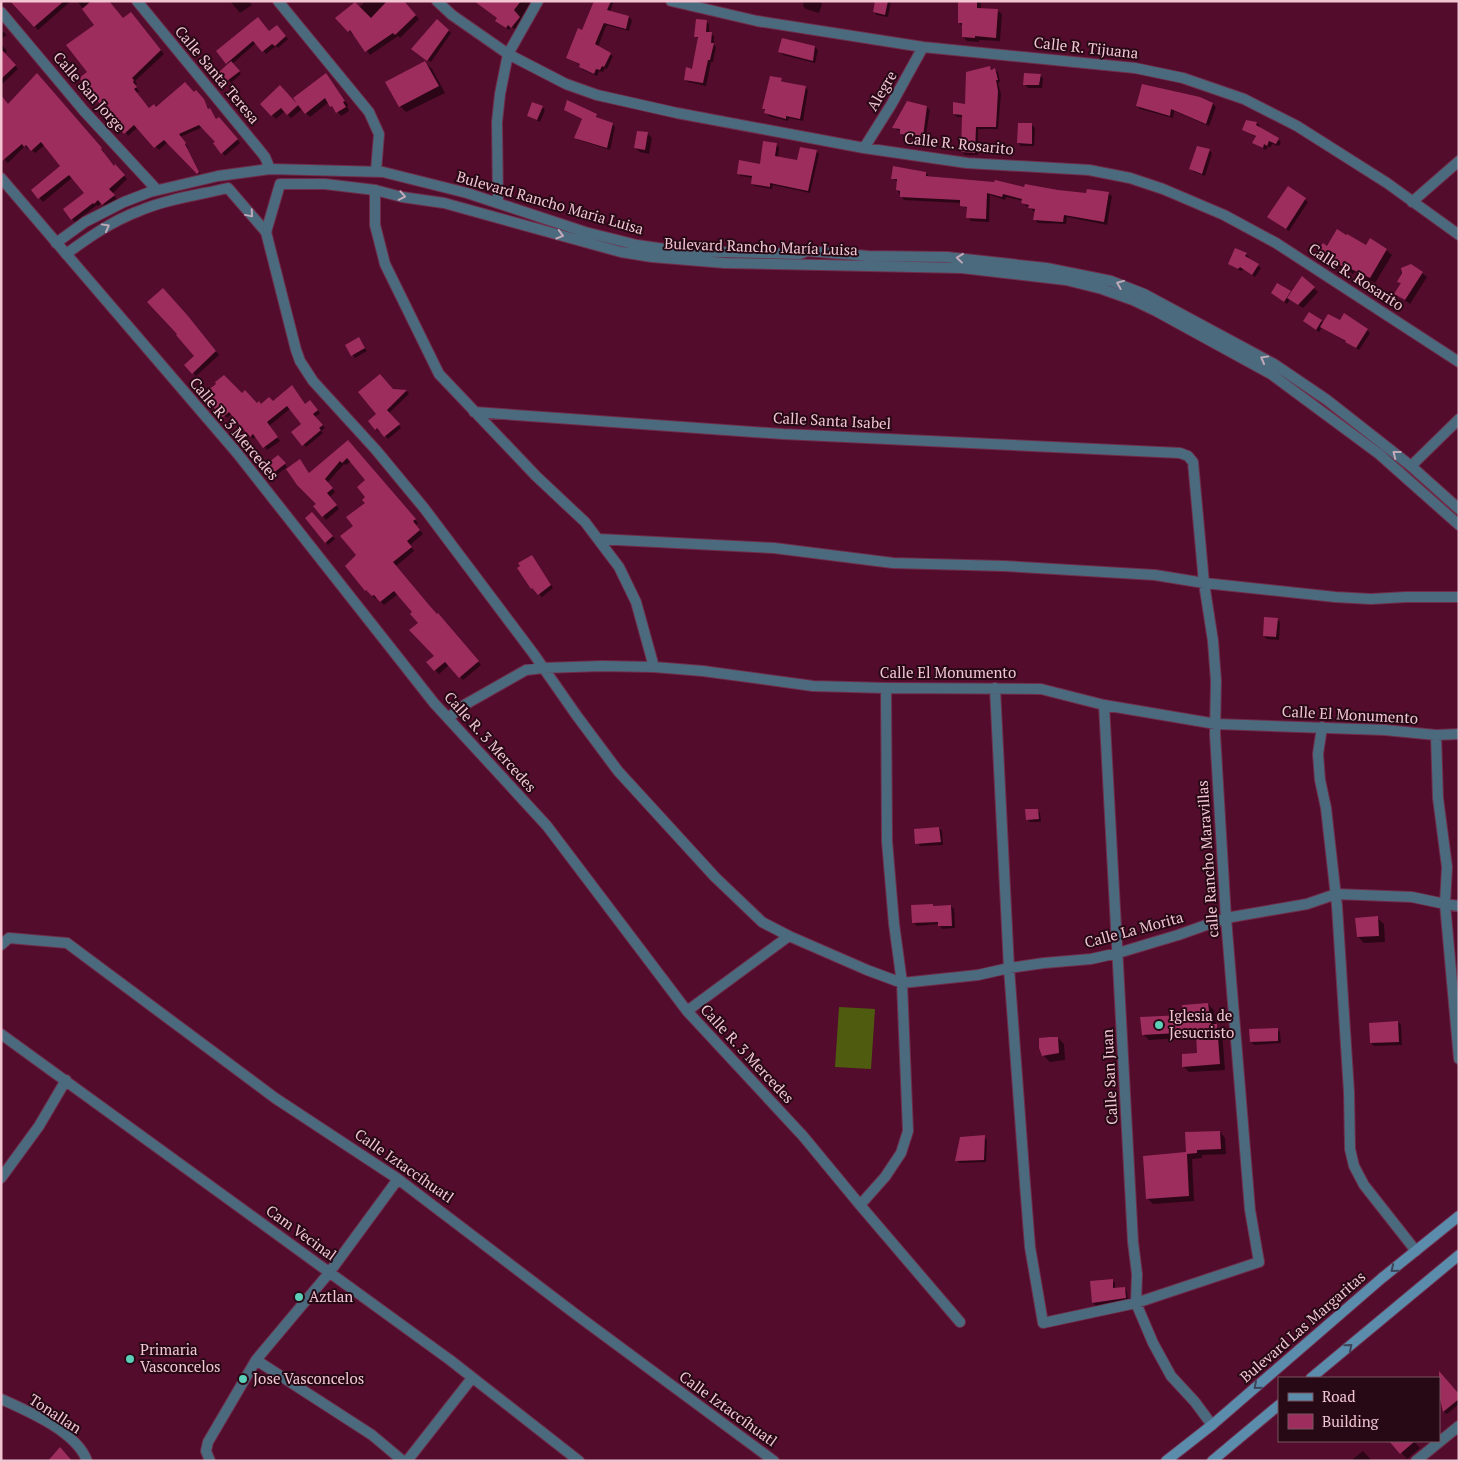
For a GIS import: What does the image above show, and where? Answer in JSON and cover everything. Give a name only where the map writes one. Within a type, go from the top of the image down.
[{"type":"main road","name":"Bulevard Las Margaritas","points":[[1166,1461],[1212,1426],[1459,1216]]},
{"type":"main road","points":[[1312,1377],[1459,1255]]},
{"type":"main road","points":[[1212,1461],[1278,1406]]},
{"type":"street","name":"Calle Santa Teresa","points":[[137,1],[265,157],[270,169]]},
{"type":"street","points":[[278,1],[366,107],[372,117],[379,134],[376,171]]},
{"type":"street","name":"Calle R. Rosarito","points":[[437,1],[508,54],[566,84],[597,95],[677,113],[864,148],[967,163],[1089,170],[1130,178],[1163,188],[1224,214],[1276,243],[1459,362]]},
{"type":"street","points":[[498,203],[497,122],[500,94],[508,54],[538,1]]},
{"type":"street","name":"Calle R. Tijuana","points":[[671,1],[757,20],[923,47],[1135,68],[1183,78],[1244,99],[1297,126],[1388,183],[1459,235]]},
{"type":"street","name":"Calle San Jorge","points":[[1,12],[84,111],[157,190]]},
{"type":"street","name":"Alegre","points":[[864,148],[891,106],[923,47]]},
{"type":"street","points":[[1412,202],[1459,161]]},
{"type":"street","name":"Bulevard Rancho Maria Luisa","points":[[56,243],[85,222],[124,202],[157,190],[218,176],[270,169],[376,171],[467,193],[585,232],[637,245],[679,251],[800,254],[807,251],[868,256],[947,257],[1046,268],[1111,281],[1144,294],[1274,364],[1327,400],[1411,466],[1459,509]]},
{"type":"street","name":"Calle R. 3 Mercedes","points":[[1,178],[237,453],[428,695],[547,826],[687,1012],[804,1136],[960,1322]]},
{"type":"street","name":"Bulevard Rancho María Luisa","points":[[266,232],[280,184],[325,184],[375,190],[402,197],[444,203],[621,252],[652,257],[724,263],[962,268],[1066,280],[1102,289],[1133,300],[1271,374],[1379,454],[1459,525]]},
{"type":"street","points":[[66,254],[87,239],[138,211],[163,203],[228,188],[266,232],[300,361],[313,381],[376,450],[424,508],[534,653],[618,771],[714,877],[762,922],[789,936],[867,970],[902,983]]},
{"type":"street","points":[[375,190],[375,225],[385,264],[439,374],[536,476],[585,522],[619,567],[636,602],[648,639],[654,667]]},
{"type":"street","name":"Calle Santa Isabel","points":[[474,412],[783,434],[1180,453],[1188,456]]},
{"type":"street","points":[[1411,466],[1459,420]]},
{"type":"street","name":"calle Rancho Maravillas","points":[[1136,1304],[1259,1262],[1249,1204],[1226,918],[1214,734],[1216,724],[1216,680],[1204,583],[1193,462],[1188,456]]},
{"type":"street","points":[[598,539],[774,548],[893,563],[1004,566],[1155,575],[1204,583],[1335,597],[1371,599],[1406,596],[1459,597]]},
{"type":"street","name":"Calle El Monumento","points":[[448,718],[466,704],[526,670],[602,666],[654,667],[703,671],[813,686],[1041,688],[1104,705],[1216,724],[1385,730],[1436,736],[1459,734]]},
{"type":"street","points":[[860,1205],[884,1177],[901,1153],[908,1131],[902,983],[894,924],[887,841],[886,688]]},
{"type":"street","points":[[995,688],[1009,968],[1030,1247],[1043,1323],[1136,1304]]},
{"type":"street","name":"Calle San Juan","points":[[1104,705],[1137,1274],[1136,1304],[1153,1344],[1171,1376],[1195,1402],[1212,1426]]},
{"type":"street","points":[[1322,727],[1318,754],[1319,771],[1326,808],[1336,894],[1349,1092],[1350,1149],[1354,1166],[1364,1184],[1416,1251]]},
{"type":"street","points":[[1436,736],[1438,798],[1446,867],[1445,904],[1459,1059]]},
{"type":"street","name":"Calle La Morita","points":[[902,983],[978,976],[1009,968],[1091,959],[1178,935],[1226,918],[1307,904],[1336,894],[1412,897],[1459,906]]},
{"type":"street","points":[[687,1012],[789,936]]},
{"type":"street","name":"Calle Iztaccíhuatl","points":[[1,945],[9,938],[67,943],[275,1098],[398,1178],[582,1319],[774,1461]]},
{"type":"street","name":"Cam Vecinal","points":[[1,1034],[330,1273],[472,1378],[579,1461]]},
{"type":"street","points":[[1,1178],[39,1126],[66,1080]]},
{"type":"street","points":[[210,1461],[206,1451],[208,1442],[256,1360],[330,1273],[398,1178]]},
{"type":"street","points":[[256,1360],[372,1436],[403,1461]]},
{"type":"street","points":[[407,1461],[472,1378]]},
{"type":"street","name":"Tonallan","points":[[1,1399],[47,1422],[75,1442],[86,1461]]},
{"type":"street","points":[[1440,1441],[1459,1426]]},
{"type":"street","points":[[1416,1461],[1439,1442]]},
{"type":"green space","points":[[839,1007],[875,1009],[871,1069],[835,1067]]},
{"type":"building","points":[[10,1],[64,1],[34,27]]},
{"type":"building","points":[[91,1],[109,1],[123,18],[131,12],[161,50],[132,78],[137,87],[134,89],[149,108],[154,104],[156,107],[185,82],[194,92],[196,90],[216,119],[219,117],[238,139],[221,154],[213,143],[215,142],[199,125],[179,134],[186,143],[199,172],[197,174],[164,140],[154,148],[134,125],[124,134],[79,78],[87,72],[66,45],[94,25],[82,9]]},
{"type":"building","points":[[387,1],[404,1],[416,15],[395,35],[393,33],[365,52],[350,30],[348,32],[335,18],[355,2],[371,18]]},
{"type":"building","points":[[474,1],[521,1],[514,10],[520,17],[511,28],[508,25],[506,28],[495,21],[497,18]]},
{"type":"building","points":[[594,1],[611,1],[607,10],[629,16],[626,29],[604,23],[595,44],[611,53],[604,67],[602,66],[600,70],[596,69],[594,74],[579,67],[580,64],[566,58],[578,28],[582,30]]},
{"type":"building","points":[[875,1],[888,1],[885,15],[873,12]]},
{"type":"building","points":[[958,1],[977,1],[977,8],[998,9],[996,38],[962,37],[962,23],[958,23]]},
{"type":"building","points":[[258,17],[269,31],[277,25],[286,36],[275,46],[272,44],[262,52],[253,41],[226,64],[216,51]]},
{"type":"building","points":[[437,19],[449,30],[427,61],[411,49]]},
{"type":"building","points":[[696,19],[707,20],[706,32],[712,32],[711,43],[714,43],[703,83],[684,80],[686,67],[692,69],[698,37],[694,37]]},
{"type":"building","points":[[782,38],[815,46],[813,61],[778,52]]},
{"type":"building","points":[[1,49],[16,65],[1,79]]},
{"type":"building","points":[[231,61],[240,71],[227,81],[219,72]]},
{"type":"building","points":[[425,61],[439,86],[399,107],[385,82]]},
{"type":"building","points":[[990,66],[991,70],[995,68],[998,80],[996,80],[998,91],[996,127],[976,127],[975,153],[961,152],[962,115],[953,114],[953,102],[965,104],[966,72]]},
{"type":"building","points":[[37,73],[102,148],[114,166],[115,164],[125,175],[109,189],[115,195],[102,205],[98,200],[71,220],[63,209],[84,193],[69,175],[38,199],[31,190],[60,166],[41,142],[31,151],[26,145],[24,147],[22,144],[1,162],[1,95],[8,104]]},
{"type":"building","points":[[326,73],[345,101],[343,102],[346,107],[336,113],[325,98],[305,114],[298,105],[287,115],[281,108],[271,116],[260,104],[280,85],[297,104],[293,98]]},
{"type":"building","points":[[1024,73],[1041,74],[1039,85],[1023,85]]},
{"type":"building","points":[[770,76],[782,78],[781,81],[784,82],[806,86],[800,119],[786,116],[786,119],[764,113],[765,109],[762,109]]},
{"type":"building","points":[[1142,84],[1200,97],[1213,103],[1206,124],[1171,109],[1170,116],[1136,106]]},
{"type":"building","points":[[567,100],[597,114],[596,117],[613,123],[607,148],[574,138],[582,119],[564,110]]},
{"type":"building","points":[[907,101],[927,106],[923,137],[900,134],[900,129],[892,128]]},
{"type":"building","points":[[532,102],[543,106],[537,120],[527,116]]},
{"type":"building","points":[[1246,120],[1257,122],[1256,125],[1279,138],[1276,144],[1269,141],[1267,146],[1264,144],[1263,148],[1252,143],[1256,136],[1242,130]]},
{"type":"building","points":[[1018,123],[1032,123],[1032,144],[1017,143]]},
{"type":"building","points":[[637,131],[648,132],[645,150],[634,148]]},
{"type":"building","points":[[763,141],[777,143],[775,156],[797,160],[800,147],[817,150],[808,191],[770,183],[770,187],[751,184],[752,176],[737,174],[739,160],[760,164]]},
{"type":"building","points":[[1197,146],[1210,149],[1202,174],[1189,169]]},
{"type":"building","points":[[893,166],[926,172],[926,176],[994,182],[995,180],[1024,187],[1025,184],[1086,193],[1087,189],[1109,192],[1104,222],[1064,215],[1063,222],[1033,220],[1035,209],[1028,208],[1029,205],[1021,203],[1022,199],[1003,194],[1002,197],[987,193],[986,219],[966,218],[967,207],[960,206],[960,200],[900,197],[900,191],[896,190],[897,179],[891,179]]},
{"type":"building","points":[[1288,186],[1306,198],[1286,229],[1267,217]]},
{"type":"building","points":[[1337,229],[1366,245],[1370,238],[1387,249],[1370,278],[1349,268],[1348,270],[1337,263],[1336,265],[1316,252],[1323,243],[1327,246]]},
{"type":"building","points":[[1235,248],[1247,253],[1245,256],[1259,264],[1252,275],[1240,267],[1238,269],[1228,264]]},
{"type":"building","points":[[1411,264],[1423,272],[1405,300],[1394,294],[1401,283],[1397,282],[1402,273],[1401,268]]},
{"type":"building","points":[[1302,276],[1315,287],[1298,305],[1287,298]]},
{"type":"building","points":[[1277,283],[1291,291],[1284,302],[1271,293]]},
{"type":"building","points":[[163,288],[216,351],[192,374],[184,365],[194,356],[177,334],[147,302]]},
{"type":"building","points":[[1309,312],[1322,320],[1316,330],[1303,321]]},
{"type":"building","points":[[1344,313],[1368,329],[1356,348],[1320,327],[1328,314],[1340,320]]},
{"type":"building","points":[[359,337],[365,348],[351,356],[345,345]]},
{"type":"building","points":[[380,374],[393,389],[407,390],[387,410],[400,424],[384,437],[368,421],[376,414],[358,392]]},
{"type":"building","points":[[224,375],[242,393],[245,390],[257,403],[259,401],[261,404],[269,397],[273,401],[292,385],[305,404],[310,400],[318,410],[313,414],[323,425],[319,428],[321,430],[302,446],[291,432],[301,424],[287,406],[267,422],[278,437],[263,448],[253,434],[250,437],[229,412],[223,417],[202,395]]},
{"type":"building","points":[[348,440],[416,519],[413,521],[420,530],[407,541],[412,547],[393,562],[479,661],[459,678],[445,662],[434,671],[426,662],[434,656],[409,630],[418,623],[410,614],[412,612],[394,591],[380,602],[374,595],[372,596],[365,591],[345,566],[356,555],[340,536],[353,526],[346,517],[365,503],[362,500],[365,497],[357,487],[365,480],[347,458],[342,463],[340,461],[325,479],[333,488],[327,493],[337,505],[322,517],[313,506],[316,504],[297,485],[286,469],[300,459],[309,473]]},
{"type":"building","points":[[278,455],[286,463],[271,475],[264,466]]},
{"type":"building","points":[[312,512],[333,536],[325,543],[305,518]]},
{"type":"building","points":[[532,555],[551,585],[538,595],[531,589],[517,568],[520,566],[518,563]]},
{"type":"building","points":[[1264,617],[1278,618],[1276,637],[1263,636]]},
{"type":"building","points":[[1025,809],[1038,809],[1039,819],[1026,820]]},
{"type":"building","points":[[939,827],[941,842],[915,844],[914,829]]},
{"type":"building","points":[[933,904],[933,906],[951,905],[952,926],[938,926],[938,922],[912,923],[911,905]]},
{"type":"building","points":[[1378,916],[1379,936],[1357,937],[1355,918]]},
{"type":"building","points":[[1208,1003],[1211,1024],[1217,1024],[1220,1064],[1182,1067],[1182,1054],[1197,1053],[1196,1032],[1142,1035],[1140,1017],[1183,1015],[1182,1005]]},
{"type":"building","points":[[1398,1021],[1399,1042],[1370,1043],[1369,1023]]},
{"type":"building","points":[[1278,1028],[1278,1041],[1250,1042],[1249,1029]]},
{"type":"building","points":[[1058,1037],[1059,1053],[1042,1056],[1039,1048],[1039,1038]]},
{"type":"building","points":[[1220,1131],[1221,1149],[1197,1150],[1197,1153],[1187,1154],[1189,1196],[1146,1199],[1143,1156],[1186,1152],[1185,1132]]},
{"type":"building","points":[[985,1135],[984,1160],[955,1161],[960,1137]]},
{"type":"building","points":[[1113,1279],[1113,1288],[1125,1287],[1126,1298],[1092,1303],[1090,1281]]},
{"type":"building","points":[[1439,1371],[1459,1394],[1459,1399],[1443,1412],[1440,1398]]},
{"type":"building","points":[[1390,1442],[1414,1442],[1400,1454]]},
{"type":"building","points":[[60,1447],[72,1461],[48,1461]]},
{"type":"place","name":"Iglesia de Jesucristo","points":[[1159,1025]]},
{"type":"place","name":"Aztlan","points":[[299,1297]]},
{"type":"place","name":"Primaria Vasconcelos","points":[[130,1359]]},
{"type":"place","name":"Jose Vasconcelos","points":[[243,1379]]}]
